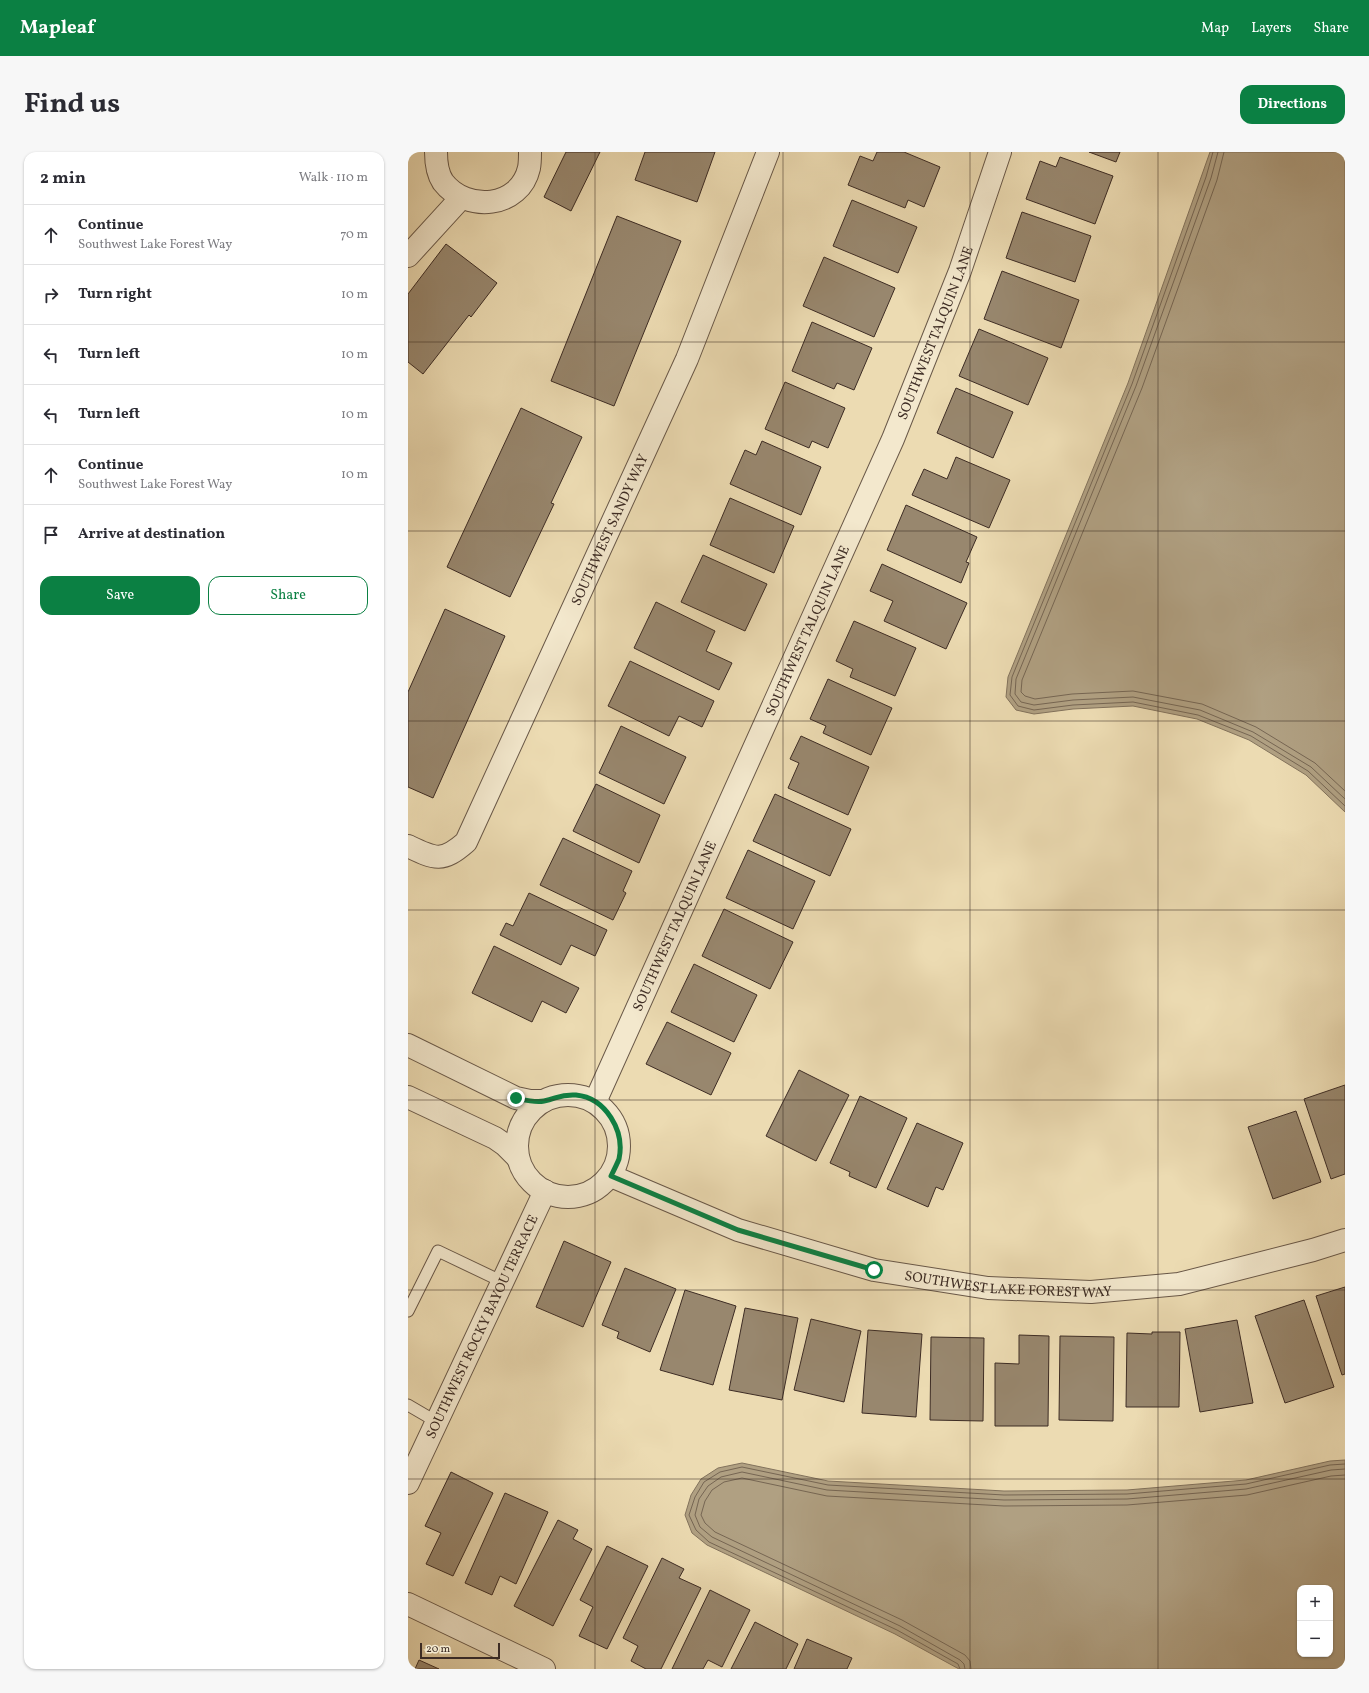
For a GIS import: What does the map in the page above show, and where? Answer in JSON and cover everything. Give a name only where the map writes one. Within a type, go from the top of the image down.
[{"type":"street","points":[[436,152],[436,166],[443,181],[461,198],[477,203],[488,203],[504,198],[515,191],[525,178],[529,168],[530,152]]},
{"type":"street","name":"SOUTHWEST SANDY WAY","points":[[408,846],[431,857],[452,854],[466,842],[686,360],[768,152]]},
{"type":"street","name":"SOUTHWEST TALQUIN LANE","points":[[595,1102],[893,440],[960,270],[1000,152]]},
{"type":"street","points":[[408,256],[461,198]]},
{"type":"street","points":[[408,1045],[516,1098],[530,1101],[543,1101]]},
{"type":"street","points":[[560,1095],[578,1096],[595,1102],[609,1114],[618,1130],[620,1141],[619,1159],[611,1176],[605,1183],[590,1193],[573,1198],[553,1196],[537,1188],[525,1175],[518,1158],[516,1145],[520,1128],[529,1112],[543,1101],[560,1095]]},
{"type":"street","points":[[408,1096],[495,1138],[505,1144],[518,1158]]},
{"type":"street","name":"SOUTHWEST LAKE FOREST WAY","points":[[611,1176],[746,1232],[874,1270],[988,1288],[1091,1292],[1179,1284],[1313,1250],[1345,1240]]},
{"type":"street","name":"SOUTHWEST ROCKY BAYOU TERRACE","points":[[408,1483],[545,1192]]},
{"type":"street","points":[[408,1604],[544,1669]]},
{"type":"lane","points":[[408,1311],[438,1251],[503,1282]]},
{"type":"lane","points":[[408,1405],[437,1422]]},
{"type":"water","points":[[1210,152],[1345,152],[1345,812],[1306,775],[1249,740],[1197,719],[1133,706],[1073,709],[1034,714],[1016,710],[1006,697],[1008,677],[1128,383]]},
{"type":"water","points":[[1345,1460],[1345,1669],[959,1669],[895,1634],[707,1545],[692,1533],[685,1515],[691,1495],[701,1479],[718,1468],[742,1463],[828,1481],[1004,1491],[1127,1490],[1246,1480],[1330,1461]]},
{"type":"building","points":[[566,152],[600,152],[571,211],[544,197]]},
{"type":"building","points":[[645,152],[715,152],[697,202],[635,180]]},
{"type":"building","points":[[877,152],[904,152],[940,167],[924,207],[908,200],[905,208],[848,185],[860,156],[873,161]]},
{"type":"building","points":[[1089,152],[1120,152],[1116,162]]},
{"type":"building","points":[[1060,157],[1113,176],[1095,224],[1026,199],[1040,161],[1056,167]]},
{"type":"building","points":[[852,200],[917,227],[898,273],[833,246]]},
{"type":"building","points":[[1022,212],[1091,236],[1075,282],[1006,258]]},
{"type":"building","points":[[617,216],[681,241],[614,406],[551,381]]},
{"type":"building","points":[[446,244],[497,283],[471,317],[469,315],[423,374],[408,362],[408,294]]},
{"type":"building","points":[[824,257],[895,288],[874,337],[803,306]]},
{"type":"building","points":[[1002,271],[1079,300],[1061,348],[984,319]]},
{"type":"building","points":[[812,322],[872,348],[854,390],[837,383],[834,389],[792,371]]},
{"type":"building","points":[[979,329],[1048,358],[1028,405],[959,376]]},
{"type":"building","points":[[785,382],[845,408],[828,448],[812,441],[809,448],[765,429]]},
{"type":"building","points":[[956,388],[1013,412],[993,458],[937,433]]},
{"type":"building","points":[[521,408],[582,437],[551,503],[554,504],[510,597],[447,567]]},
{"type":"building","points":[[762,441],[821,467],[801,515],[730,484],[745,450],[756,455]]},
{"type":"building","points":[[956,457],[1010,480],[989,528],[912,495],[924,469],[947,479]]},
{"type":"building","points":[[730,498],[794,526],[774,573],[710,545]]},
{"type":"building","points":[[906,505],[977,537],[966,562],[969,563],[961,583],[887,550]]},
{"type":"building","points":[[703,555],[767,584],[745,631],[681,602]]},
{"type":"building","points":[[882,564],[967,603],[946,649],[884,621],[893,601],[870,591]]},
{"type":"building","points":[[656,602],[715,631],[706,651],[732,663],[719,690],[634,648]]},
{"type":"building","points":[[445,609],[505,636],[433,798],[408,787],[408,692]]},
{"type":"building","points":[[854,621],[916,648],[895,696],[850,677],[853,669],[836,661]]},
{"type":"building","points":[[630,661],[714,701],[702,727],[679,716],[669,736],[608,706]]},
{"type":"building","points":[[828,679],[892,708],[871,755],[823,733],[826,726],[810,719]]},
{"type":"building","points":[[621,726],[686,757],[664,804],[599,773]]},
{"type":"building","points":[[801,736],[869,767],[848,815],[788,788],[799,763],[790,759]]},
{"type":"building","points":[[596,784],[660,815],[639,863],[573,831]]},
{"type":"building","points":[[775,794],[851,829],[830,876],[753,841]]},
{"type":"building","points":[[563,838],[632,871],[623,891],[626,893],[613,920],[540,885]]},
{"type":"building","points":[[748,850],[815,881],[793,929],[726,898]]},
{"type":"building","points":[[529,893],[607,930],[595,956],[571,945],[561,965],[500,935],[506,923],[513,926]]},
{"type":"building","points":[[724,909],[793,942],[770,989],[702,956]]},
{"type":"building","points":[[494,946],[579,988],[566,1013],[542,1001],[532,1022],[472,993]]},
{"type":"building","points":[[694,964],[757,995],[734,1042],[671,1012]]},
{"type":"building","points":[[667,1022],[731,1053],[711,1095],[646,1064]]},
{"type":"building","points":[[799,1070],[849,1095],[816,1161],[766,1136]]},
{"type":"building","points":[[1345,1085],[1345,1174],[1331,1179],[1304,1099]]},
{"type":"building","points":[[860,1096],[907,1118],[876,1188],[849,1176],[850,1172],[830,1163]]},
{"type":"building","points":[[1296,1111],[1321,1182],[1273,1199],[1248,1127]]},
{"type":"building","points":[[917,1123],[963,1143],[943,1190],[936,1187],[928,1207],[887,1189]]},
{"type":"building","points":[[564,1241],[611,1262],[583,1327],[536,1307]]},
{"type":"building","points":[[625,1268],[676,1289],[650,1352],[617,1338],[619,1332],[602,1325]]},
{"type":"building","points":[[1345,1287],[1345,1374],[1342,1375],[1316,1296]]},
{"type":"building","points":[[685,1290],[736,1306],[713,1385],[660,1370]]},
{"type":"building","points":[[1304,1300],[1334,1387],[1285,1403],[1255,1316]]},
{"type":"building","points":[[745,1308],[798,1318],[782,1400],[729,1390]]},
{"type":"building","points":[[811,1319],[861,1331],[844,1402],[794,1390]]},
{"type":"building","points":[[1237,1320],[1253,1403],[1200,1412],[1185,1329]]},
{"type":"building","points":[[868,1330],[922,1334],[916,1417],[862,1413]]},
{"type":"building","points":[[1152,1332],[1180,1332],[1179,1407],[1126,1407],[1127,1333],[1152,1334]]},
{"type":"building","points":[[1019,1335],[1049,1336],[1048,1426],[995,1426],[995,1363],[1019,1364]]},
{"type":"building","points":[[1060,1336],[1114,1337],[1113,1421],[1059,1420]]},
{"type":"building","points":[[931,1337],[984,1338],[983,1421],[930,1420]]},
{"type":"building","points":[[451,1472],[493,1493],[453,1576],[426,1564],[441,1533],[425,1526]]},
{"type":"building","points":[[505,1493],[548,1512],[516,1584],[500,1576],[492,1595],[465,1583]]},
{"type":"building","points":[[558,1520],[578,1530],[573,1539],[592,1549],[553,1626],[514,1606]]},
{"type":"building","points":[[607,1546],[648,1566],[607,1649],[579,1636],[593,1607],[580,1600]]},
{"type":"building","points":[[662,1558],[684,1569],[679,1578],[701,1588],[661,1669],[646,1669],[631,1661],[638,1646],[623,1638]]},
{"type":"building","points":[[710,1590],[750,1610],[722,1667],[708,1660],[703,1669],[672,1669]]},
{"type":"building","points":[[755,1622],[798,1644],[786,1669],[731,1669]]},
{"type":"building","points":[[807,1639],[852,1658],[847,1669],[794,1669]]},
{"type":"building","points":[[419,1660],[439,1669],[415,1669]]},
{"type":"route","points":[[516,1098],[530,1101],[543,1101],[560,1095],[578,1096],[595,1102],[609,1114],[618,1130],[620,1141],[619,1159],[611,1176],[738,1230],[874,1270]]}]
